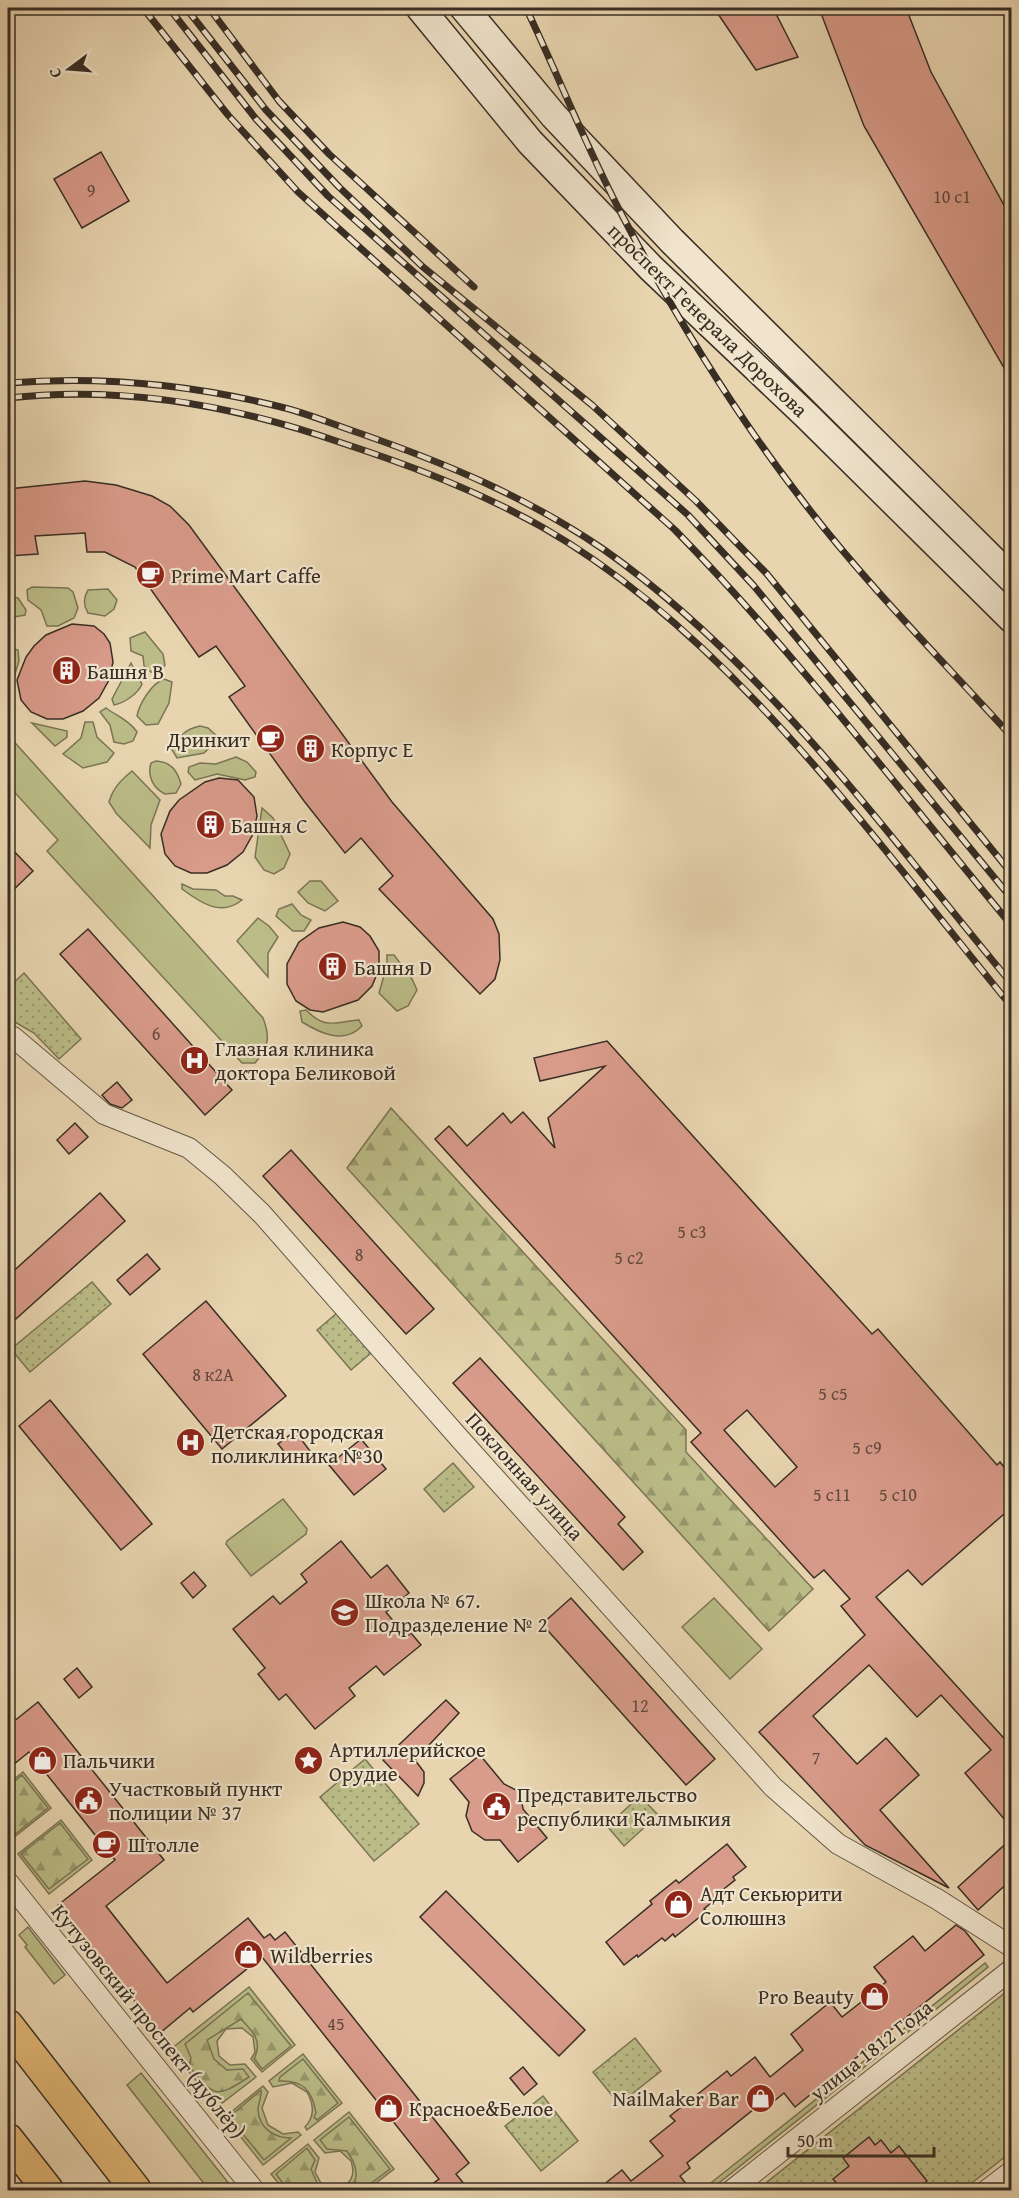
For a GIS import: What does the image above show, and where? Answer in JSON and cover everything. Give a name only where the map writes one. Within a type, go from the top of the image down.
[{"type":"main road","name":"проспект Генерала Дорохова","points":[[420,8],[530,142],[651,268],[816,424],[1011,619]]},
{"type":"main road","name":"проспект Генерала Дорохова","points":[[464,8],[554,116],[672,241],[1011,579]]},
{"type":"main road","points":[[8,2025],[136,2190]]},
{"type":"main road","points":[[8,2139],[48,2190]]},
{"type":"street","name":"Поклонная улица","points":[[8,1035],[104,1114],[189,1148],[223,1176],[262,1214],[506,1492],[773,1787],[838,1844],[937,1899],[1011,1947]]},
{"type":"street","name":"Кутузовский проспект (дублёр)","points":[[8,1882],[254,2190]]},
{"type":"street","name":"улица 1812 Года","points":[[732,2190],[1011,1969]]},
{"type":"street","points":[[987,2190],[1011,2172]]},
{"type":"green space","points":[[32,587],[68,588],[73,592],[78,608],[74,618],[58,626],[47,626],[41,610],[28,600],[27,590]]},
{"type":"green space","points":[[108,589],[117,600],[114,609],[105,616],[88,613],[84,602],[88,590]]},
{"type":"green space","points":[[8,596],[18,598],[26,610],[25,615],[8,618]]},
{"type":"green space","points":[[145,632],[163,654],[165,665],[159,673],[151,672],[144,666],[143,656],[131,651],[130,638]]},
{"type":"green space","points":[[8,647],[18,650],[19,661],[12,684],[8,685]]},
{"type":"green space","points":[[131,663],[142,684],[130,698],[114,705],[112,699]]},
{"type":"green space","points":[[164,679],[172,682],[169,703],[158,724],[146,725],[137,716],[138,711],[151,689]]},
{"type":"green space","points":[[106,708],[134,728],[137,732],[133,741],[124,744],[114,742],[110,725],[100,712]]},
{"type":"green space","points":[[85,722],[93,722],[97,737],[114,753],[107,762],[83,768],[63,754],[81,738]]},
{"type":"green space","points":[[32,723],[67,731],[67,737],[55,746]]},
{"type":"green space","points":[[200,726],[208,728],[219,738],[204,753],[177,758],[171,748],[183,734]]},
{"type":"green space","points":[[8,735],[263,1018],[267,1031],[267,1042],[255,1063],[242,1063],[47,851],[58,840],[8,785]]},
{"type":"green space","points":[[236,757],[247,762],[256,772],[255,777],[245,780],[217,774],[195,780],[188,772],[189,767],[200,763],[216,764]]},
{"type":"green space","points":[[156,761],[166,763],[178,775],[181,784],[176,793],[165,794],[154,785],[150,768],[151,763]]},
{"type":"green space","points":[[132,771],[160,800],[151,825],[150,848],[116,813],[109,802],[118,785]]},
{"type":"green space","points":[[262,808],[273,818],[290,854],[284,868],[274,874],[264,870],[255,857]]},
{"type":"green space","points":[[310,881],[321,881],[338,901],[325,911],[308,903],[298,892]]},
{"type":"green space","points":[[182,884],[193,889],[216,890],[225,896],[233,896],[242,900],[226,907],[211,906],[182,889]]},
{"type":"green space","points":[[292,904],[301,915],[311,920],[304,931],[293,931],[276,916],[279,909]]},
{"type":"green space","points":[[258,918],[278,937],[268,953],[268,977],[237,941]]},
{"type":"green space","points":[[387,955],[394,955],[412,979],[417,990],[408,1006],[397,1011],[379,993],[387,965]]},
{"type":"green space","points":[[24,973],[81,1039],[59,1059],[34,1033],[8,1018],[8,988]]},
{"type":"green space","points":[[306,1010],[325,1022],[359,1020],[362,1026],[348,1035],[324,1033],[302,1022],[300,1011]]},
{"type":"green space","points":[[391,1108],[686,1430],[686,1452],[813,1589],[769,1631],[347,1168]]},
{"type":"green space","points":[[92,1282],[111,1304],[30,1372],[11,1349]]},
{"type":"green space","points":[[337,1313],[371,1353],[351,1370],[317,1330]]},
{"type":"green space","points":[[453,1463],[474,1487],[444,1512],[424,1489]]},
{"type":"green space","points":[[283,1499],[307,1529],[306,1534],[251,1576],[226,1544],[227,1541]]},
{"type":"green space","points":[[714,1598],[762,1649],[730,1679],[682,1627]]},
{"type":"green space","points":[[365,1759],[419,1824],[374,1861],[320,1797]]},
{"type":"green space","points":[[23,1772],[51,1808],[8,1842],[8,1784]]},
{"type":"green space","points":[[22,1775],[48,1808],[9,1839],[8,1787]]},
{"type":"green space","points":[[640,1796],[658,1815],[624,1846],[607,1826]]},
{"type":"green space","points":[[61,1820],[92,1860],[49,1894],[18,1854]]},
{"type":"green space","points":[[60,1823],[88,1859],[49,1889],[21,1854]]},
{"type":"green space","points":[[28,1927],[65,1975],[54,1984],[25,1947],[27,1945],[19,1935]]},
{"type":"green space","points":[[985,1963],[988,1967],[903,2036],[900,2032]]},
{"type":"green space","points":[[249,1987],[295,2045],[262,2072],[251,2059],[255,2052],[253,2037],[242,2028],[226,2029],[217,2041],[219,2056],[230,2065],[245,2064],[256,2077],[217,2107],[171,2049]]},
{"type":"green space","points":[[1011,1988],[1011,2152],[963,2190],[757,2190]]},
{"type":"green space","points":[[248,1993],[291,2046],[262,2069],[254,2059],[257,2053],[255,2037],[241,2019],[207,2040],[214,2059],[227,2070],[243,2069],[249,2077],[229,2089],[216,2091],[210,2089],[189,2066],[191,2058],[185,2044]]},
{"type":"green space","points":[[635,2038],[661,2071],[619,2104],[593,2072]]},
{"type":"green space","points":[[889,2041],[892,2045],[710,2190],[702,2190]]},
{"type":"green space","points":[[303,2054],[342,2103],[307,2130],[305,2127],[311,2119],[312,2110],[307,2092],[292,2083],[273,2087],[269,2081]]},
{"type":"green space","points":[[303,2059],[338,2103],[317,2120],[314,2117],[316,2113],[312,2098],[305,2088],[294,2082],[279,2081],[280,2077]]},
{"type":"green space","points":[[141,2073],[234,2190],[229,2190],[232,2188],[228,2183],[221,2188],[223,2190],[209,2190],[127,2085]]},
{"type":"green space","points":[[263,2086],[268,2092],[262,2108],[268,2125],[283,2134],[298,2132],[301,2135],[263,2165],[225,2117]]},
{"type":"green space","points":[[261,2090],[258,2110],[261,2122],[274,2134],[291,2138],[264,2160],[229,2117]]},
{"type":"green space","points":[[543,2096],[578,2141],[541,2171],[505,2126]]},
{"type":"green space","points":[[349,2112],[394,2169],[367,2190],[336,2190],[351,2179],[353,2171],[351,2161],[340,2151],[325,2153],[314,2140]]},
{"type":"green space","points":[[349,2117],[390,2169],[362,2190],[342,2190],[349,2187],[356,2178],[353,2162],[347,2151],[327,2149],[320,2140]]},
{"type":"green space","points":[[308,2144],[319,2158],[315,2172],[322,2185],[336,2190],[284,2190],[271,2174]]},
{"type":"green space","points":[[307,2148],[315,2160],[311,2169],[320,2190],[288,2190],[276,2174]]},
{"type":"building","points":[[714,8],[773,8],[798,57],[756,70]]},
{"type":"building","points":[[819,8],[906,8],[931,72],[1011,218],[1011,380],[864,126]]},
{"type":"building","points":[[101,152],[129,201],[82,228],[54,179]]},
{"type":"building","name":"Корпус E","points":[[85,481],[116,485],[152,496],[170,506],[189,525],[392,802],[493,919],[499,934],[500,960],[495,979],[480,994],[379,889],[393,876],[361,838],[345,853],[304,801],[229,697],[245,686],[216,646],[199,657],[135,567],[105,552],[87,552],[85,533],[35,536],[38,554],[8,556],[8,489]]},
{"type":"building","name":"Башня B","points":[[72,624],[94,626],[110,643],[113,662],[109,680],[99,698],[83,711],[63,719],[47,719],[31,712],[21,700],[17,680],[26,657],[34,646],[46,635]]},
{"type":"building","name":"Башня C","points":[[219,778],[238,780],[254,797],[257,816],[253,834],[243,852],[227,865],[207,873],[191,873],[175,866],[165,854],[161,834],[170,811],[179,800],[205,782]]},
{"type":"building","points":[[8,845],[33,871],[8,895]]},
{"type":"building","name":"Башня D","points":[[343,922],[360,927],[370,936],[379,951],[379,969],[372,986],[358,1000],[323,1012],[310,1010],[296,1001],[287,984],[287,964],[299,942],[319,928]]},
{"type":"building","points":[[88,929],[232,1090],[205,1115],[60,954]]},
{"type":"building","points":[[607,1041],[872,1334],[878,1329],[997,1465],[1000,1462],[1011,1476],[1011,1508],[922,1585],[908,1570],[876,1597],[1011,1746],[1011,1827],[965,1773],[991,1750],[941,1695],[917,1717],[869,1665],[813,1716],[857,1764],[886,1738],[919,1775],[880,1810],[949,1888],[865,1845],[759,1732],[865,1635],[841,1606],[850,1599],[824,1570],[814,1578],[691,1442],[701,1433],[435,1139],[449,1126],[467,1146],[503,1113],[511,1123],[523,1112],[555,1148],[548,1118],[605,1066],[540,1081],[534,1058]],"holes":[[[747,1410],[797,1467],[775,1487],[724,1430]]]},
{"type":"building","points":[[117,1082],[132,1100],[122,1108],[110,1104],[102,1095]]},
{"type":"building","points":[[75,1123],[88,1137],[69,1154],[57,1140]]},
{"type":"building","points":[[291,1150],[434,1309],[406,1334],[263,1176]]},
{"type":"building","points":[[100,1193],[125,1221],[8,1326],[8,1276]]},
{"type":"building","points":[[147,1254],[160,1269],[130,1295],[117,1280]]},
{"type":"building","points":[[206,1301],[286,1396],[222,1449],[143,1354]]},
{"type":"building","points":[[480,1358],[625,1517],[618,1524],[643,1552],[623,1570],[453,1383]]},
{"type":"building","points":[[50,1400],[152,1524],[121,1550],[19,1426]]},
{"type":"building","points":[[295,1431],[310,1451],[293,1463],[278,1444]]},
{"type":"building","points":[[361,1439],[386,1469],[354,1495],[329,1465]]},
{"type":"building","points":[[341,1541],[371,1578],[387,1565],[409,1593],[386,1612],[406,1637],[411,1633],[421,1645],[384,1675],[376,1666],[349,1688],[355,1696],[315,1729],[286,1694],[279,1700],[258,1674],[265,1668],[233,1629],[273,1596],[280,1604],[307,1582],[301,1574]]},
{"type":"building","points":[[194,1572],[206,1586],[193,1598],[181,1583]]},
{"type":"building","points":[[571,1598],[715,1759],[686,1785],[542,1624]]},
{"type":"building","points":[[77,1668],[92,1687],[79,1698],[64,1679]]},
{"type":"building","points":[[446,1700],[459,1713],[415,1760],[424,1772],[424,1783],[418,1796],[383,1760]]},
{"type":"building","points":[[38,1702],[164,1860],[106,1906],[167,1983],[248,1918],[264,1938],[270,1934],[275,1940],[285,1932],[469,2163],[456,2174],[469,2190],[424,2190],[439,2179],[262,1957],[193,2012],[190,2008],[160,2033],[58,1905],[115,1860],[29,1752],[8,1769],[8,1726]]},
{"type":"building","name":"Представительство республики Калмыкия","points":[[480,1755],[504,1784],[520,1792],[523,1809],[547,1838],[518,1862],[500,1840],[485,1840],[472,1831],[466,1816],[469,1802],[450,1779]]},
{"type":"building","points":[[1011,1839],[1011,1880],[978,1910],[958,1887]]},
{"type":"building","points":[[727,1844],[746,1867],[733,1877],[735,1880],[710,1900],[712,1902],[704,1909],[707,1911],[675,1937],[673,1934],[665,1941],[662,1938],[624,1965],[606,1942],[652,1904],[650,1901],[676,1880],[679,1883]]},
{"type":"building","points":[[446,1891],[585,2030],[559,2056],[420,1917]]},
{"type":"building","points":[[956,1925],[965,1931],[984,1955],[795,2107],[784,2093],[773,2102],[769,2097],[687,2163],[690,2168],[680,2176],[691,2190],[597,2190],[622,2170],[631,2181],[663,2156],[650,2141],[675,2121],[670,2116],[727,2071],[731,2076],[755,2057],[770,2077],[803,2050],[791,2034],[830,2002],[842,2017],[886,1982],[874,1967],[913,1936],[925,1951]]},
{"type":"building","points":[[523,2067],[537,2084],[524,2095],[510,2078]]},
{"type":"building","points":[[869,2137],[875,2145],[881,2140],[891,2153],[899,2146],[927,2181],[916,2190],[842,2190],[833,2179],[849,2166],[843,2158]]},
{"type":"railway","points":[[143,8],[228,115],[298,192],[675,530],[720,577],[806,674],[1012,926]]},
{"type":"railway","points":[[169,8],[256,119],[328,196],[688,515],[754,586],[1012,899]]},
{"type":"railway","points":[[186,8],[266,110],[339,187],[423,267],[592,405],[696,501],[767,574],[1012,874]]},
{"type":"railway","points":[[209,8],[279,101],[329,154],[474,287]]},
{"type":"railway","points":[[526,8],[623,217],[683,325],[727,395],[774,463],[824,528],[902,619],[1012,737]]},
{"type":"railway","points":[[8,383],[109,381],[177,387],[244,398],[287,409],[391,444],[454,469],[515,497],[574,530],[603,549],[661,594],[717,643],[770,696],[870,810],[1012,984]]},
{"type":"railway","points":[[8,398],[94,394],[136,397],[178,401],[260,418],[419,470],[494,502],[542,527],[611,572],[676,624],[738,683],[853,811],[1012,1007]]},
{"type":"place","name":"Prime Mart Caffe","points":[[150,575]]},
{"type":"place","name":"Башня B","points":[[66,671]]},
{"type":"place","name":"Дринкит","points":[[271,739]]},
{"type":"place","name":"Корпус E","points":[[310,749]]},
{"type":"place","name":"Башня C","points":[[210,825]]},
{"type":"place","name":"Башня D","points":[[333,967]]},
{"type":"place","name":"Глазная клиника доктора Беликовой","points":[[194,1060]]},
{"type":"place","name":"Детская городская поликлиника №30","points":[[190,1443]]},
{"type":"place","name":"Школа № 67. Подразделение № 2","points":[[344,1612]]},
{"type":"place","name":"Пальчики","points":[[42,1760]]},
{"type":"place","name":"Артиллерийское Орудие","points":[[308,1761]]},
{"type":"place","name":"Участковый пункт полиции № 37","points":[[88,1800]]},
{"type":"place","name":"Представительство республики Калмыкия","points":[[496,1806]]},
{"type":"place","name":"Штолле","points":[[107,1844]]},
{"type":"place","name":"Адт Секьюрити Солюшнз","points":[[679,1905]]},
{"type":"place","name":"Wildberries","points":[[249,1955]]},
{"type":"place","name":"Pro Beauty","points":[[875,1996]]},
{"type":"place","name":"NailMaker Bar","points":[[760,2098]]},
{"type":"place","name":"Красное&Белое","points":[[388,2108]]}]
